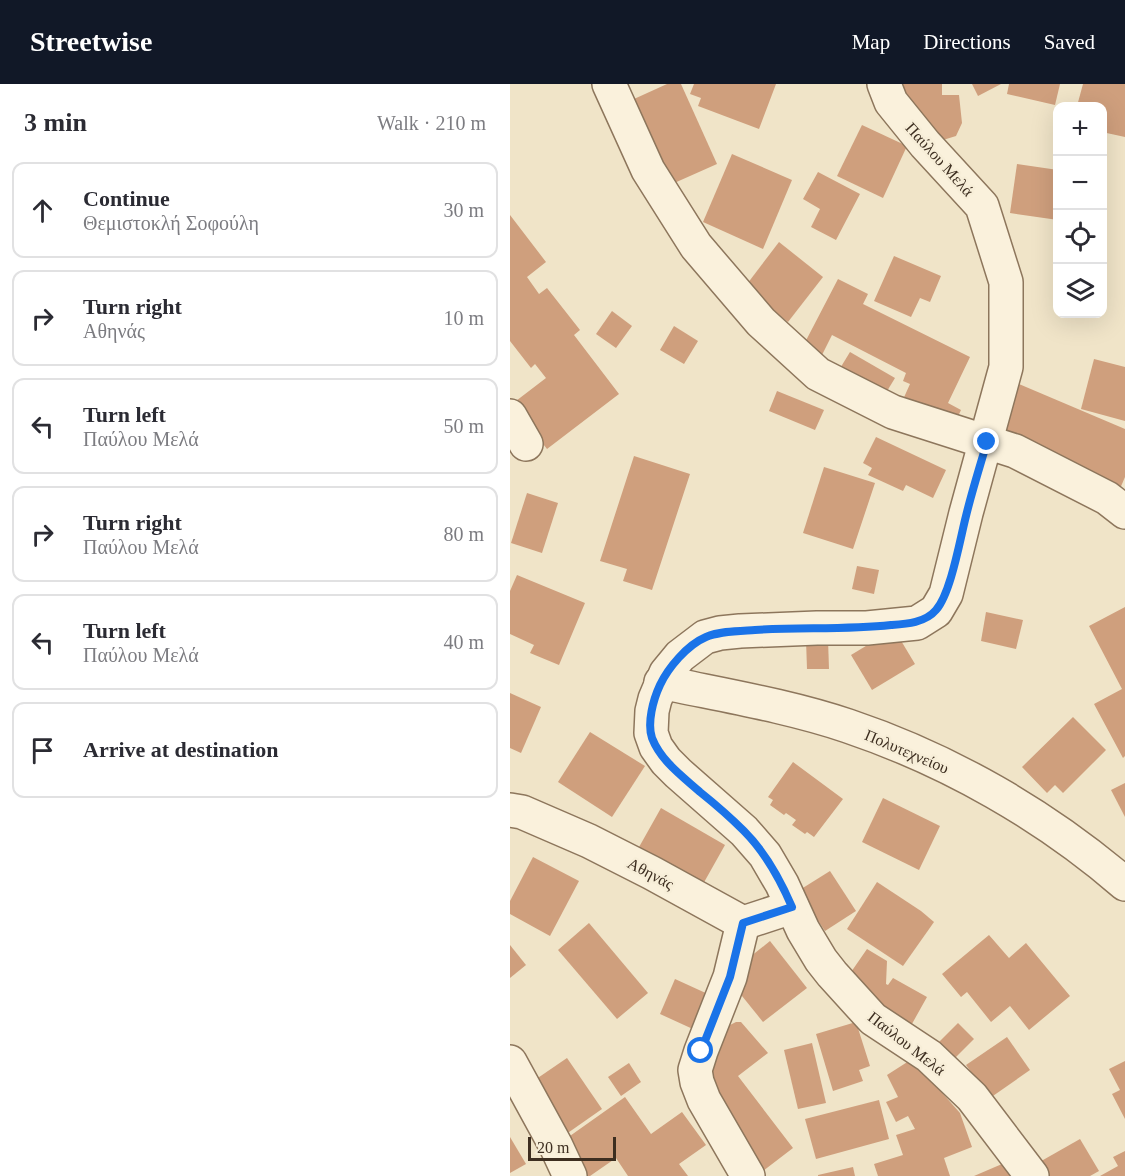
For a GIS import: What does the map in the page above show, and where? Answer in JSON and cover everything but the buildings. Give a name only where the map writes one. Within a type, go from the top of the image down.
[{"type":"street","points":[[609,84],[648,170],[696,246],[760,322],[818,374],[893,411],[1016,452],[1107,498],[1125,512]]},
{"type":"street","name":"Παύλου Μελά","points":[[884,84],[891,102],[925,144],[982,206],[1006,282],[1006,367],[946,594],[936,611],[917,623],[867,628],[762,630],[705,637],[673,664],[661,682],[655,699],[651,733],[656,747],[666,761],[756,843],[772,867],[820,960],[854,1000],[873,1019],[929,1056],[956,1081],[972,1097],[1032,1176]]},
{"type":"street","name":"Πολυτεχνείου","points":[[661,682],[807,714],[848,726],[908,750],[988,788],[1026,810],[1125,884]]},
{"type":"street","name":"Αθηνάς","points":[[510,810],[522,812],[589,841],[743,923]]},
{"type":"street","points":[[748,1176],[704,1100],[695,1070],[730,977],[743,923],[792,907]]},
{"type":"street","points":[[510,1062],[570,1176]]},
{"type":"route","points":[[701,1051],[730,977],[743,923],[792,907],[782,884],[756,843],[721,809],[678,773],[656,747],[651,733],[652,711],[661,682],[680,656],[705,637],[720,633],[867,628],[917,623],[936,611],[946,594],[987,442]]}]
